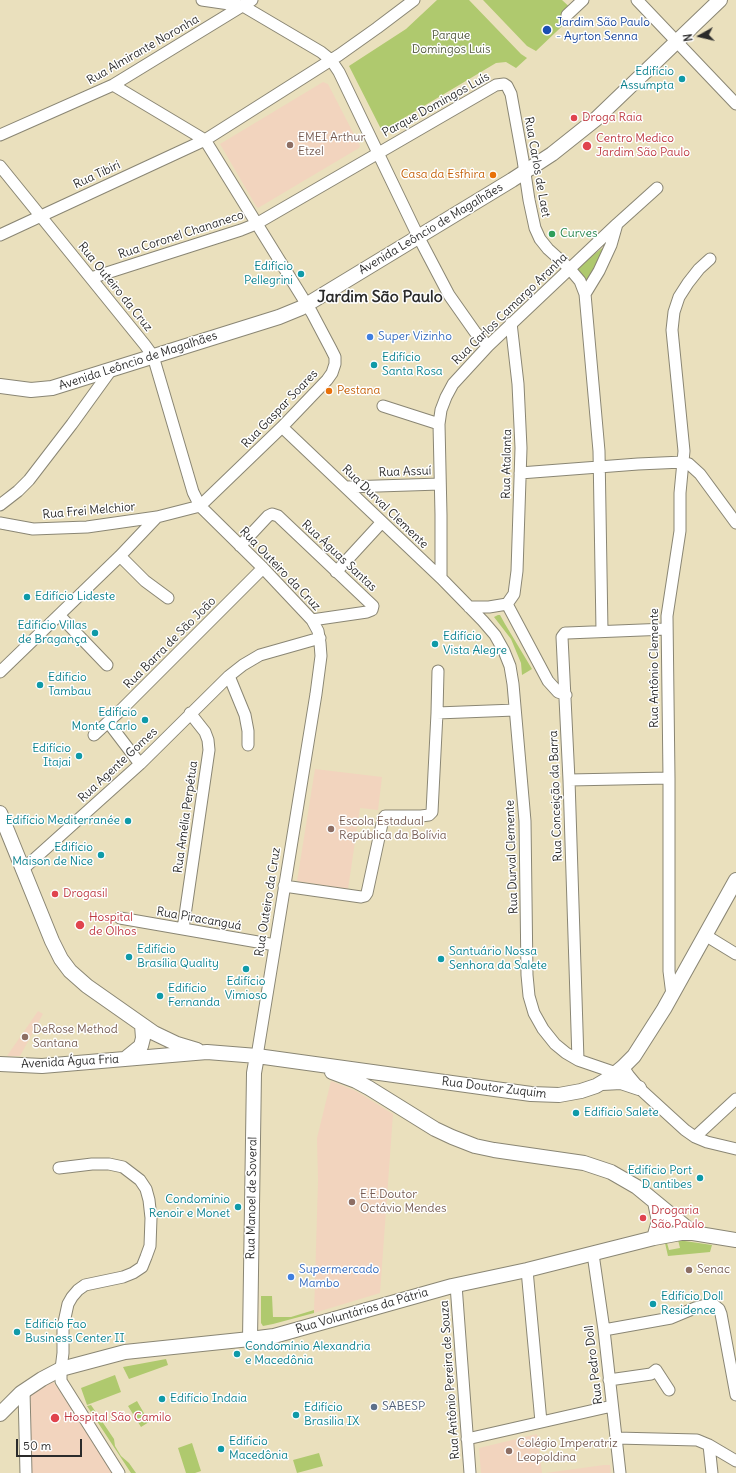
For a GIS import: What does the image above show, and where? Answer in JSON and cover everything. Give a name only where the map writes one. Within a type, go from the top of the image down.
[{"type":"main road","name":"Avenida Leôncio de Magalhães","points":[[0,386],[31,390],[52,388],[279,317],[307,305],[552,154],[591,123],[678,42],[720,0]]},
{"type":"main road","points":[[0,813],[52,941],[61,959],[70,971],[87,986],[164,1039],[189,1048],[207,1052]]},
{"type":"main road","name":"Rua Doutor Zuquim","points":[[140,1058],[207,1052],[257,1056],[544,1095],[571,1093],[589,1088],[602,1082],[620,1070],[642,1044],[672,995],[736,880]]},
{"type":"main road","points":[[125,1060],[141,1046],[143,1038],[142,1025]]},
{"type":"main road","name":"Rua Manoel de Soveral","points":[[250,1340],[254,1073],[257,1056]]},
{"type":"main road","name":"Avenida Água Fria","points":[[0,1064],[42,1066],[140,1058]]},
{"type":"main road","points":[[325,1065],[330,1071],[363,1085],[420,1120],[452,1137],[475,1146],[574,1161],[599,1167],[626,1180],[693,1233]]},
{"type":"main road","points":[[602,1082],[621,1082],[639,1088]]},
{"type":"main road","points":[[654,1238],[659,1221],[655,1202]]},
{"type":"main road","name":"Rua Voluntários da Pátria","points":[[0,1414],[24,1391],[42,1379],[60,1370],[125,1352],[250,1340],[288,1333],[456,1285],[527,1270],[654,1238],[681,1233],[693,1233],[736,1240]]},
{"type":"street","points":[[202,0],[223,3],[247,3],[331,60],[339,72],[418,236],[449,295],[475,332],[488,346]]},
{"type":"street","points":[[204,140],[331,60],[414,0]]},
{"type":"street","points":[[568,15],[583,0]]},
{"type":"street","points":[[637,0],[736,104]]},
{"type":"street","points":[[223,3],[226,5],[228,10],[225,17]]},
{"type":"street","name":"Rua Almirante Noronha","points":[[0,135],[113,85],[247,3]]},
{"type":"street","name":"Rua Carlos de Laet","points":[[504,84],[507,86],[511,94],[530,207],[535,228],[540,239],[548,249],[569,268],[580,281],[585,294]]},
{"type":"street","name":"Parque Domingos Luís","points":[[256,224],[496,85],[504,84]]},
{"type":"street","name":"Rua Gaspar Soares","points":[[113,85],[204,140],[307,305],[335,357],[335,364],[332,373],[327,380],[282,427],[200,506],[157,517]]},
{"type":"street","name":"Rua Tibiri","points":[[0,235],[40,215],[204,140]]},
{"type":"street","name":"Rua Outeiro da Cruz","points":[[0,166],[145,345],[152,356],[193,492],[200,506],[263,568],[312,620],[316,626],[320,638],[321,656],[316,694],[257,1056]]},
{"type":"street","name":"Rua Carlos Camargo Aranha","points":[[441,578],[439,424],[441,410],[453,384],[511,323],[657,188]]},
{"type":"street","name":"Rua Coronel Chananeco","points":[[91,278],[234,233],[256,224]]},
{"type":"street","points":[[602,631],[600,466],[596,401],[585,294],[599,271],[608,252],[617,224]]},
{"type":"street","name":"Rua Antônio Clemente","points":[[672,995],[669,971],[669,778],[666,629],[669,596],[680,531],[680,493],[684,462],[683,434],[672,330],[674,312],[678,297],[699,269],[710,259]]},
{"type":"street","name":"Rua Atalanta","points":[[507,604],[514,594],[516,586],[520,473],[518,384],[511,323]]},
{"type":"street","points":[[0,505],[29,480],[111,370]]},
{"type":"street","points":[[383,406],[439,424]]},
{"type":"street","name":"Rua Durval Clemente","points":[[282,427],[347,487],[441,578],[495,635],[504,651],[510,666],[516,710],[525,822],[527,976],[529,996],[534,1013],[543,1029],[555,1044],[566,1053],[578,1060],[620,1070]]},
{"type":"street","points":[[520,473],[600,466],[684,462],[689,464],[700,474],[736,523]]},
{"type":"street","name":"Rua Assuí","points":[[347,487],[440,484]]},
{"type":"street","name":"Rua Águas Santas","points":[[240,546],[268,516],[275,514],[373,606],[372,610],[367,612],[312,620]]},
{"type":"street","points":[[0,672],[120,556],[157,517]]},
{"type":"street","name":"Rua Frei Melchior","points":[[0,523],[33,529],[52,529],[87,527],[157,517]]},
{"type":"street","points":[[336,572],[382,522]]},
{"type":"street","points":[[120,556],[145,581],[168,598]]},
{"type":"street","name":"Rua Barra de São João","points":[[94,735],[263,568]]},
{"type":"street","points":[[469,607],[500,606],[507,604],[548,681],[558,692],[566,695]]},
{"type":"street","points":[[59,615],[107,665]]},
{"type":"street","name":"Rua Conceição da Barra","points":[[578,1060],[563,635],[567,633],[666,629]]},
{"type":"street","name":"Rua Agente Gomes","points":[[22,870],[140,764],[190,713],[229,676],[243,665],[260,655],[320,638]]},
{"type":"street","points":[[284,886],[361,897],[365,896],[367,893],[383,819],[385,816],[421,816],[429,815],[432,812],[438,671]]},
{"type":"street","points":[[229,676],[245,715],[248,731],[248,745]]},
{"type":"street","points":[[437,713],[516,710]]},
{"type":"street","name":"Rua Amélia Perpétua","points":[[184,929],[209,750],[205,732],[190,713]]},
{"type":"street","points":[[108,722],[140,764]]},
{"type":"street","points":[[569,780],[669,778]]},
{"type":"street","name":"Rua Piracanguá","points":[[120,918],[275,945]]},
{"type":"street","points":[[705,935],[736,954]]},
{"type":"street","points":[[620,1070],[695,1137],[707,1142],[736,1149]]},
{"type":"street","points":[[695,1137],[736,1099]]},
{"type":"street","points":[[59,1168],[92,1164],[108,1164],[122,1167],[140,1180],[146,1189],[149,1200],[151,1218],[150,1246],[142,1266],[133,1273],[124,1277],[85,1286],[78,1290],[72,1297],[65,1314],[62,1327],[63,1353],[60,1376],[63,1385],[119,1473]]},
{"type":"street","name":"Rua Pedro Doll","points":[[593,1254],[604,1330],[620,1473]]},
{"type":"street","points":[[527,1270],[541,1422]]},
{"type":"street","name":"Rua Antônio Pereira de Souza","points":[[456,1285],[470,1473]]},
{"type":"street","points":[[604,1330],[671,1318],[708,1304],[714,1305],[719,1309],[721,1314],[736,1395]]},
{"type":"street","points":[[609,1380],[651,1374],[656,1370],[669,1390]]},
{"type":"street","points":[[24,1391],[26,1473]]},
{"type":"street","points":[[467,1439],[612,1406]]},
{"type":"street","points":[[616,1438],[697,1440],[709,1444],[736,1461]]},
{"type":"street","points":[[709,1444],[712,1473]]},
{"type":"shaded area","name":"EMEI Arthur Etzel","points":[[323,82],[328,84],[360,146],[359,148],[258,208],[220,144]]},
{"type":"shaded area","name":"Escola Estadual República da Bolívia","points":[[315,769],[382,777],[378,810],[360,808],[348,889],[297,881]]},
{"type":"shaded area","name":"DeRose Method Santana","points":[[38,1011],[43,1014],[20,1056],[7,1056]]},
{"type":"shaded area","name":"E.E.Doutor Octávio Mendes","points":[[331,1081],[356,1091],[393,1114],[380,1293],[314,1313],[318,1181],[317,1138]]},
{"type":"shaded area","name":"Hospital São Camilo","points":[[52,1380],[103,1453],[114,1473],[31,1473],[30,1398],[33,1391]]},
{"type":"shaded area","name":"Colégio Imperatriz Leopoldina","points":[[537,1434],[542,1473],[481,1473],[479,1448]]},
{"type":"shaded area","name":"Colégio Imperatriz Leopoldina","points":[[604,1465],[610,1465],[611,1473],[545,1473]]},
{"type":"green space","name":"Parque Domingos Luis","points":[[437,0],[469,0],[521,54],[527,58],[516,68],[506,62],[496,63],[382,131],[349,66],[406,29]]},
{"type":"green space","name":"Parque Domingos Luis","points":[[483,0],[562,0],[576,13],[536,51],[527,46]]},
{"type":"green space","points":[[609,243],[586,283],[573,270]]},
{"type":"green space","points":[[500,615],[532,669],[522,675],[521,663],[511,639],[494,617]]},
{"type":"green space","points":[[678,1240],[712,1245],[710,1252],[668,1256],[665,1243],[667,1243],[669,1250],[680,1248]]},
{"type":"green space","points":[[261,1296],[272,1296],[273,1317],[291,1317],[314,1310],[314,1313],[263,1326],[261,1323]]},
{"type":"green space","points":[[166,1359],[168,1365],[129,1379],[123,1367]]},
{"type":"green space","points":[[115,1375],[121,1392],[87,1405],[81,1388]]},
{"type":"green space","points":[[137,1401],[149,1422],[141,1427],[128,1406]]},
{"type":"green space","points":[[91,1405],[114,1439],[115,1446],[121,1456],[129,1463],[136,1473],[131,1473],[87,1406]]},
{"type":"green space","points":[[192,1443],[201,1471],[186,1473],[178,1448]]},
{"type":"green space","points":[[319,1453],[323,1466],[297,1473],[293,1460]]},
{"type":"place","name":"Jardim São Paulo - Ayrton Senna","points":[[547,30]]},
{"type":"place","name":"Edifício Assumpta","points":[[682,79]]},
{"type":"place","name":"Droga Raia","points":[[574,118]]},
{"type":"place","name":"EMEI Arthur Etzel","points":[[290,145]]},
{"type":"place","name":"Centro Medico Jardim São Paulo","points":[[587,146]]},
{"type":"place","name":"Casa da Esfhira","points":[[493,175]]},
{"type":"place","name":"Curves","points":[[552,234]]},
{"type":"place","name":"Edifício Pellegrini","points":[[301,274]]},
{"type":"place","name":"Super Vizinho","points":[[370,337]]},
{"type":"place","name":"Edifício Santa Rosa","points":[[374,365]]},
{"type":"place","name":"Pestana","points":[[329,391]]},
{"type":"place","name":"Edifício Lideste","points":[[27,597]]},
{"type":"place","name":"Edifício Villas de Bragança","points":[[95,633]]},
{"type":"place","name":"Edifício Vista Alegre","points":[[435,644]]},
{"type":"place","name":"Edificio Tambau","points":[[40,685]]},
{"type":"place","name":"Edifício Monte Carlo","points":[[145,720]]},
{"type":"place","name":"Edifício Itajai","points":[[79,756]]},
{"type":"place","name":"Edifício Mediterranée","points":[[128,821]]},
{"type":"place","name":"Escola Estadual República da Bolívia","points":[[331,829]]},
{"type":"place","name":"Edifício Maison de Nice","points":[[101,855]]},
{"type":"place","name":"Drogasil","points":[[55,894]]},
{"type":"place","name":"Hospital de Olhos","points":[[80,925]]},
{"type":"place","name":"Edifício Brasília Quality","points":[[129,957]]},
{"type":"place","name":"Santuário Nossa Senhora da Salete","points":[[441,959]]},
{"type":"place","name":"Edifício Vimioso","points":[[246,969]]},
{"type":"place","name":"Edifício Fernanda","points":[[160,996]]},
{"type":"place","name":"DeRose Method Santana","points":[[25,1037]]},
{"type":"place","name":"Edifício Salete","points":[[576,1113]]},
{"type":"place","name":"Edifício Port D antibes","points":[[700,1178]]},
{"type":"place","name":"E.E.Doutor Octávio Mendes","points":[[352,1202]]},
{"type":"place","name":"Condomínio Renoir e Monet","points":[[238,1207]]},
{"type":"place","name":"Drogaria São Paulo","points":[[643,1218]]},
{"type":"place","name":"Senac","points":[[689,1270]]},
{"type":"place","name":"Supermercado Mambo","points":[[291,1277]]},
{"type":"place","name":"Edifício Doll Residence","points":[[653,1304]]},
{"type":"place","name":"Edifício Fao Business Center II","points":[[17,1332]]},
{"type":"place","name":"Condomínio Alexandria e Macedônia","points":[[237,1354]]},
{"type":"place","name":"Edifício Indaia","points":[[162,1399]]},
{"type":"place","name":"SABESP","points":[[374,1407]]},
{"type":"place","name":"Edifício Brasilia IX","points":[[296,1415]]},
{"type":"place","name":"Hospital São Camilo","points":[[55,1418]]},
{"type":"place","name":"Edifício Macedônia","points":[[221,1449]]},
{"type":"place","name":"Colégio Imperatriz Leopoldina","points":[[509,1451]]},
{"type":"district","name":"Jardim São Paulo","points":[[380,297]]}]
